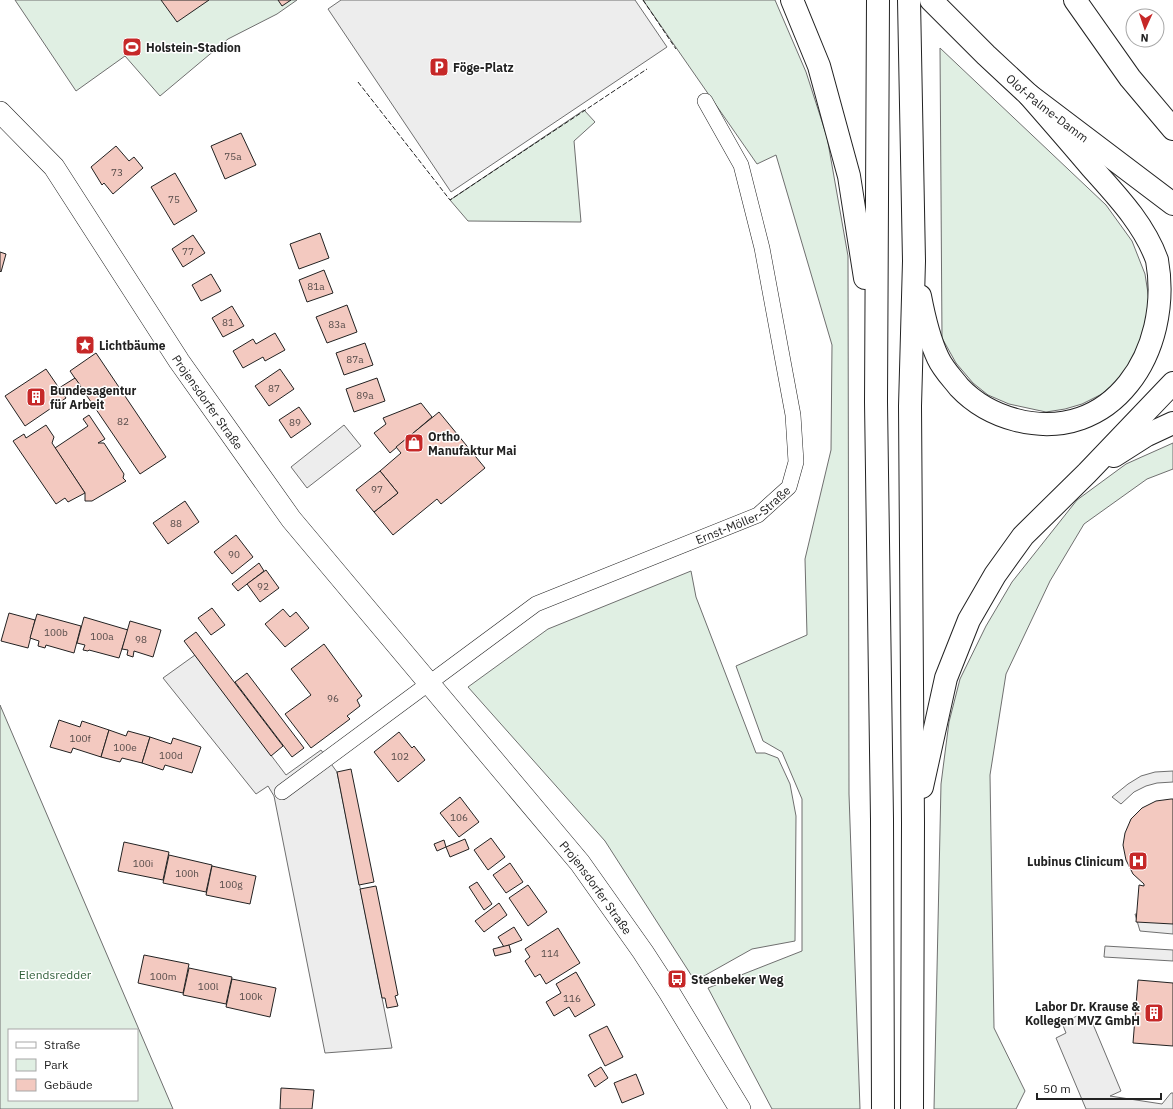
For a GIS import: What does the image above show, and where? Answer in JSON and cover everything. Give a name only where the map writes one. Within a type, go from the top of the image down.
[{"type":"highway","points":[[792,0],[819,66],[849,176],[865,273],[876,402]]},
{"type":"highway","points":[[878,0],[876,402],[882,819],[883,1109]]},
{"type":"highway","points":[[910,0],[914,261],[910,406],[913,822],[912,1109]]},
{"type":"highway","name":"Olof-Palme-Damm","points":[[932,0],[986,55],[1029,95],[1173,204]]},
{"type":"highway","points":[[1075,0],[1130,78],[1173,129]]},
{"type":"highway","points":[[914,261],[924,315],[938,359],[950,376],[968,396],[987,410],[1028,423],[1067,424],[1103,410],[1122,397],[1145,370],[1156,352],[1163,327],[1166,308],[1163,284],[1157,260],[1143,233],[1124,204],[1029,95]]},
{"type":"highway","points":[[913,822],[946,678],[969,620],[995,575],[1023,536],[1087,473],[1173,383]]},
{"type":"highway","points":[[1087,473],[1147,435],[1173,423]]},
{"type":"street","name":"Ernst-Möller-Straße","points":[[428,684],[536,604],[758,515],[789,487],[796,462],[793,415],[762,248],[742,165],[705,101]]},
{"type":"street","name":"Projensdorfer Straße","points":[[0,112],[54,167],[179,361],[290,519],[580,863],[656,972],[740,1109]]},
{"type":"street","points":[[282,792],[428,684]]},
{"type":"green space","name":"Holstein-Stadion","points":[[15,0],[297,0],[277,14],[228,39],[160,96],[125,56],[76,91]]},
{"type":"green space","points":[[643,0],[775,0],[806,72],[827,137],[848,256],[849,794],[860,1109],[772,1109],[708,988],[802,951],[802,799],[782,752],[763,741],[736,666],[807,635],[805,559],[831,450],[832,345],[776,155],[757,164]]},
{"type":"green space","points":[[940,48],[1106,205],[1132,241],[1145,274],[1150,319],[1135,358],[1117,381],[1102,394],[1082,404],[1046,412],[1009,404],[988,395],[973,383],[956,363],[942,338]]},
{"type":"green space","points":[[584,110],[595,122],[574,141],[581,222],[468,221],[450,200]]},
{"type":"green space","points":[[1173,443],[1173,469],[1147,479],[1084,524],[1050,581],[1006,674],[990,775],[994,1028],[1025,1091],[1016,1109],[934,1109],[941,784],[949,722],[960,679],[986,626],[1012,582],[1077,500],[1126,464]]},
{"type":"green space","points":[[691,571],[696,597],[756,753],[765,753],[778,758],[790,784],[796,816],[795,941],[752,949],[695,981],[605,841],[468,687],[548,629]]},
{"type":"green space","name":"Elendsredder","points":[[0,705],[173,1109],[0,1109]]},
{"type":"shaded area","name":"Föge-Platz","points":[[341,0],[635,0],[667,47],[451,192],[328,9]]},
{"type":"shaded area","points":[[344,425],[361,446],[307,488],[291,467]]},
{"type":"shaded area","points":[[195,655],[286,775],[321,750],[337,772],[392,1048],[325,1053],[274,796],[268,786],[256,794],[163,678]]},
{"type":"shaded area","points":[[1173,771],[1173,782],[1157,783],[1146,786],[1134,792],[1121,804],[1112,797],[1141,776],[1155,772]]},
{"type":"shaded area","points":[[1135,914],[1173,917],[1173,934],[1140,931]]},
{"type":"shaded area","points":[[1105,946],[1173,950],[1173,961],[1104,957]]},
{"type":"shaded area","points":[[1077,1016],[1079,1021],[1090,1017],[1121,1091],[1110,1096],[1162,1104],[1171,1093],[1173,1093],[1173,1109],[1086,1109],[1056,1038],[1066,1033],[1062,1023]]},
{"type":"building","points":[[161,0],[209,0],[177,22]]},
{"type":"building","points":[[278,0],[291,0],[282,6]]},
{"type":"building","points":[[241,133],[256,165],[225,179],[211,146]]},
{"type":"building","points":[[116,146],[129,161],[134,157],[143,168],[113,194],[104,183],[102,185],[91,167]]},
{"type":"building","points":[[175,173],[197,211],[174,225],[151,187]]},
{"type":"building","points":[[320,233],[329,258],[299,269],[290,244]]},
{"type":"building","points":[[193,235],[205,253],[183,267],[172,249]]},
{"type":"building","points":[[0,252],[6,254],[1,272],[0,271]]},
{"type":"building","points":[[324,270],[333,293],[307,302],[299,280]]},
{"type":"building","points":[[211,274],[221,291],[201,301],[192,285]]},
{"type":"building","points":[[347,305],[357,332],[327,343],[316,317]]},
{"type":"building","points":[[232,306],[244,326],[223,337],[212,318]]},
{"type":"building","points":[[275,333],[285,350],[265,361],[263,357],[243,368],[233,351],[253,339],[256,344]]},
{"type":"building","points":[[365,343],[373,365],[344,375],[336,353]]},
{"type":"building","points":[[96,353],[166,457],[140,474],[70,371]]},
{"type":"building","name":"Bundesagentur für Arbeit","points":[[46,369],[59,388],[75,378],[80,385],[64,395],[66,398],[25,426],[5,396]]},
{"type":"building","points":[[280,369],[294,389],[269,406],[255,386]]},
{"type":"building","points":[[377,378],[385,401],[354,412],[346,389]]},
{"type":"building","points":[[421,403],[432,417],[390,453],[374,433],[386,424],[383,418]]},
{"type":"building","points":[[299,407],[311,424],[291,438],[279,420]]},
{"type":"building","points":[[439,412],[485,468],[441,504],[437,499],[393,535],[374,512],[398,493],[380,471],[401,453],[396,447]]},
{"type":"building","points":[[89,415],[105,439],[98,443],[104,443],[124,474],[123,478],[126,481],[92,501],[85,501],[85,493],[55,448],[88,426],[83,419]]},
{"type":"building","points":[[46,425],[54,437],[52,443],[85,493],[68,502],[65,498],[56,504],[13,441],[24,434],[26,438]]},
{"type":"building","points":[[380,471],[398,493],[374,512],[356,490]]},
{"type":"building","points":[[185,501],[199,522],[168,544],[153,523]]},
{"type":"building","points":[[236,535],[253,557],[232,574],[214,552]]},
{"type":"building","points":[[259,563],[264,571],[238,591],[232,584]]},
{"type":"building","points":[[266,570],[279,588],[260,602],[247,584]]},
{"type":"building","points":[[212,608],[225,625],[211,635],[198,618]]},
{"type":"building","points":[[283,609],[290,617],[296,612],[309,628],[285,647],[265,624]]},
{"type":"building","points":[[9,613],[35,620],[28,648],[1,641]]},
{"type":"building","points":[[37,614],[81,626],[74,653],[46,645],[45,648],[38,646],[39,641],[30,638]]},
{"type":"building","points":[[84,617],[128,630],[119,658],[89,650],[83,650],[85,645],[77,643]]},
{"type":"building","points":[[130,621],[161,630],[153,657],[134,651],[133,657],[127,655],[128,650],[122,649]]},
{"type":"building","points":[[196,632],[283,746],[271,756],[184,641]]},
{"type":"building","points":[[324,644],[362,696],[357,700],[360,706],[347,716],[350,719],[311,748],[285,714],[311,695],[291,669]]},
{"type":"building","points":[[247,673],[304,748],[292,757],[235,682]]},
{"type":"building","points":[[59,720],[80,727],[82,721],[109,730],[101,757],[73,748],[71,753],[50,747]]},
{"type":"building","points":[[109,730],[126,736],[128,731],[150,737],[142,763],[122,758],[120,762],[101,757]]},
{"type":"building","points":[[399,732],[412,748],[414,746],[425,760],[398,782],[374,752]]},
{"type":"building","points":[[150,737],[171,744],[173,738],[201,747],[192,773],[165,765],[163,770],[142,763]]},
{"type":"building","points":[[351,769],[374,882],[359,885],[337,772]]},
{"type":"building","points":[[460,797],[479,822],[459,837],[440,813]]},
{"type":"building","points":[[1173,799],[1173,924],[1136,922],[1139,885],[1144,886],[1144,884],[1133,874],[1126,860],[1123,845],[1125,833],[1131,819],[1142,808],[1156,801]]},
{"type":"building","points":[[491,838],[505,857],[488,870],[474,850]]},
{"type":"building","points":[[465,839],[469,849],[450,857],[446,847]]},
{"type":"building","points":[[444,840],[446,847],[437,851],[434,844]]},
{"type":"building","points":[[124,842],[169,852],[163,880],[118,871]]},
{"type":"building","points":[[169,855],[212,865],[206,892],[163,883]]},
{"type":"building","points":[[510,863],[523,882],[506,893],[493,875]]},
{"type":"building","points":[[212,866],[256,876],[250,904],[206,895]]},
{"type":"building","points":[[477,882],[492,904],[484,910],[469,887]]},
{"type":"building","points":[[528,885],[547,912],[528,926],[509,898]]},
{"type":"building","points":[[376,886],[398,995],[395,996],[398,1006],[387,1008],[385,998],[382,998],[360,889]]},
{"type":"building","points":[[499,903],[507,915],[484,932],[475,921]]},
{"type":"building","points":[[514,927],[522,940],[504,947],[498,937]]},
{"type":"building","points":[[558,928],[580,963],[546,984],[540,974],[535,977],[525,961],[530,957],[525,949]]},
{"type":"building","points":[[509,945],[511,952],[495,956],[493,949]]},
{"type":"building","points":[[144,955],[189,964],[183,993],[138,983]]},
{"type":"building","points":[[189,968],[232,977],[226,1004],[183,995]]},
{"type":"building","points":[[576,972],[595,1005],[575,1017],[569,1007],[554,1016],[546,1002],[561,993],[556,984]]},
{"type":"building","points":[[232,979],[276,988],[270,1017],[226,1007]]},
{"type":"building","name":"Labor Dr. Krause & Kollegen MVZ GmbH","points":[[1138,980],[1173,983],[1173,1046],[1133,1043]]},
{"type":"building","points":[[607,1026],[623,1057],[605,1066],[589,1035]]},
{"type":"building","points":[[601,1067],[608,1078],[595,1087],[588,1075]]},
{"type":"building","points":[[636,1074],[644,1094],[622,1103],[614,1083]]},
{"type":"building","points":[[281,1088],[314,1090],[312,1109],[280,1109]]},
{"type":"fence","points":[[643,0],[676,49]]},
{"type":"fence","points":[[358,82],[450,200],[647,69]]},
{"type":"place","name":"Holstein-Stadion","points":[[132,47]]},
{"type":"place","name":"Föge-Platz","points":[[439,67]]},
{"type":"place","name":"Lichtbäume","points":[[85,345]]},
{"type":"place","name":"Bundesagentur für Arbeit","points":[[36,397]]},
{"type":"place","name":"Ortho Manufaktur Mai","points":[[414,443]]},
{"type":"place","name":"Lubinus Clinicum","points":[[1138,861]]},
{"type":"place","name":"Steenbeker Weg","points":[[677,979]]},
{"type":"place","name":"Labor Dr. Krause & Kollegen MVZ GmbH","points":[[1154,1013]]}]
